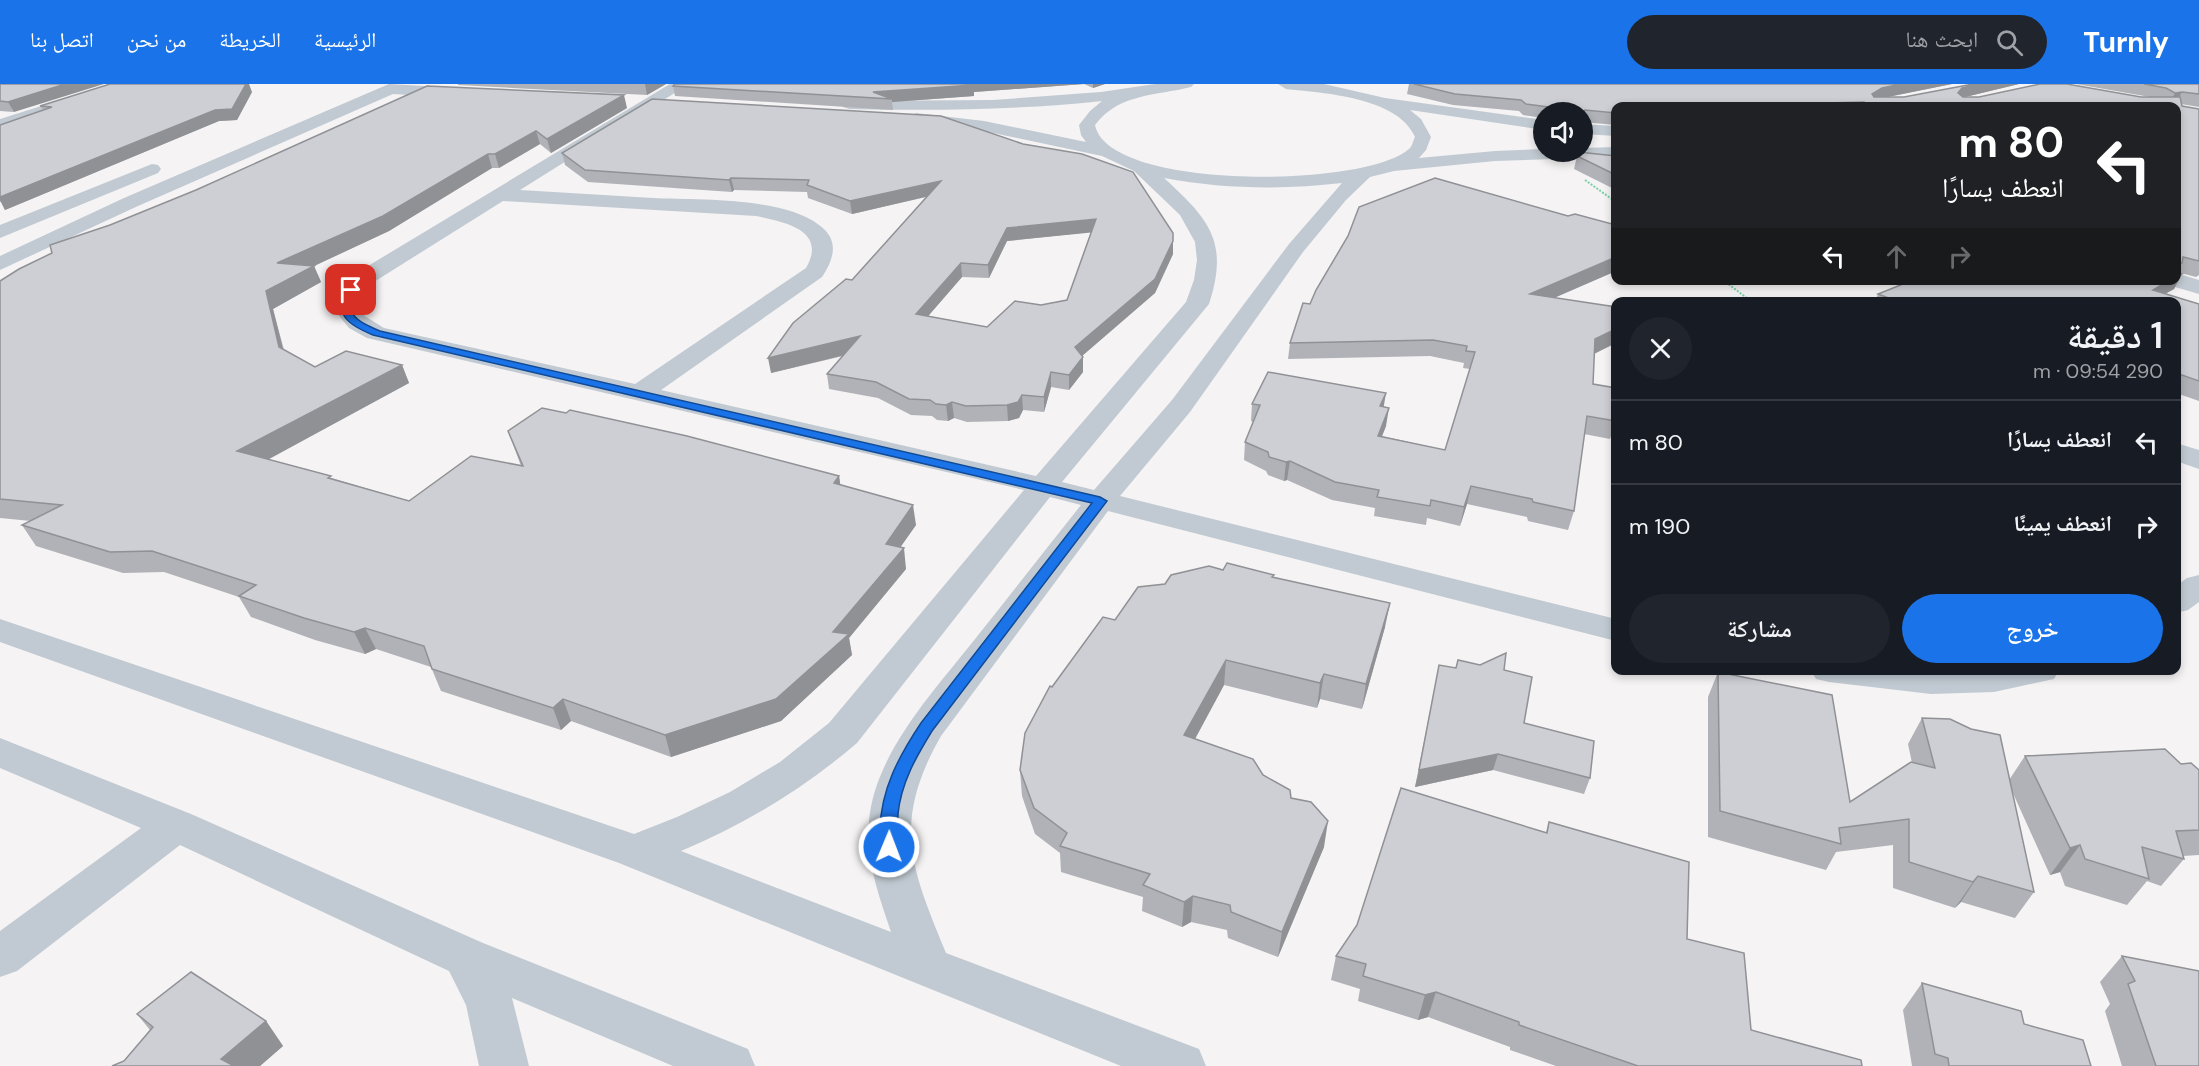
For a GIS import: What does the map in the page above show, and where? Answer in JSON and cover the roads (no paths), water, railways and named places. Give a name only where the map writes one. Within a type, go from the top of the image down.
[{"type":"street","points":[[0,124],[126,84]]},
{"type":"street","points":[[1186,84],[1062,101],[981,106],[838,108],[984,126],[1107,152],[1140,166],[1179,176],[1235,182],[1320,181],[1362,175],[1392,166],[1496,156],[1611,152]]},
{"type":"street","points":[[1286,84],[1533,123]]},
{"type":"street","points":[[1323,84],[1394,108],[1415,122],[1423,137],[1416,153],[1392,166]]},
{"type":"street","points":[[0,264],[131,202],[396,86],[477,94]]},
{"type":"street","points":[[1107,152],[1091,138],[1086,125],[1094,112],[1111,101],[1151,88]]},
{"type":"street","points":[[625,102],[651,97],[683,95]]},
{"type":"street","points":[[651,97],[500,195],[361,280],[351,290],[346,300],[346,310],[351,319],[361,327],[376,333],[1042,486],[1611,629]]},
{"type":"street","points":[[1593,130],[1611,131]]},
{"type":"street","points":[[2,231],[170,161]]},
{"type":"street","points":[[634,851],[685,833],[732,812],[775,787],[812,761],[843,733],[1042,486],[1197,304],[1206,284],[1209,265],[1207,246],[1200,229],[1189,213],[1140,166]]},
{"type":"street","points":[[928,968],[895,882],[891,859],[889,814],[896,783],[909,754],[927,727],[1100,501],[1181,406],[1303,239],[1339,196],[1362,175]]},
{"type":"street","points":[[500,195],[753,210],[795,220],[811,228],[820,238],[825,248],[822,260],[814,272],[638,394]]},
{"type":"street","points":[[2181,267],[2199,272]]},
{"type":"street","points":[[2181,282],[2199,287]]},
{"type":"street","points":[[2181,454],[2199,460]]},
{"type":"street","points":[[2181,599],[2199,585]]},
{"type":"street","points":[[0,630],[634,851],[1181,1066]]},
{"type":"street","points":[[1872,675],[1931,682],[1994,680],[2018,675]]},
{"type":"street","points":[[0,752],[176,825],[466,957],[730,1066]]},
{"type":"street","points":[[0,957],[176,825]]},
{"type":"street","points":[[466,957],[490,1003],[504,1066]]}]
